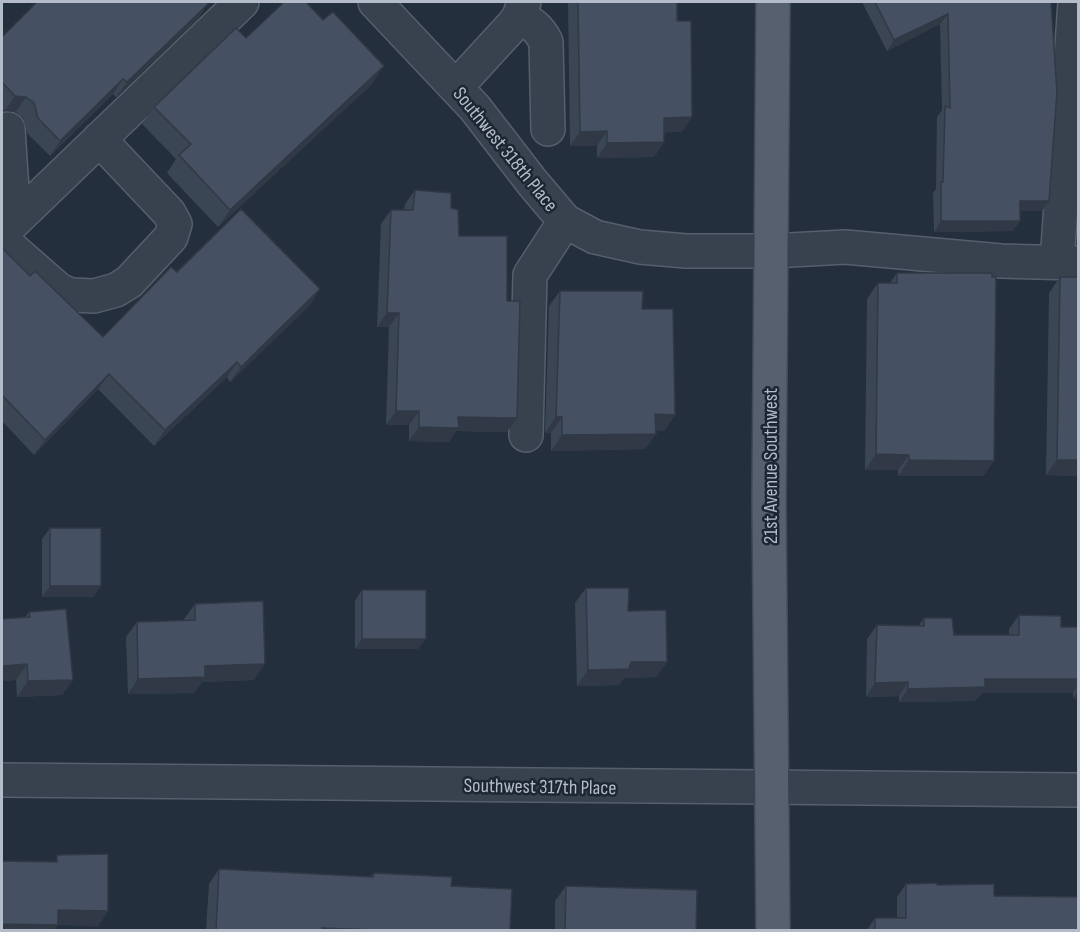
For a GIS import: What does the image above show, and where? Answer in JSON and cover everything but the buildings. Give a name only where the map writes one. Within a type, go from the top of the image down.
[{"type":"main road","name":"21st Avenue Southwest","points":[[773,2],[769,501],[773,930]]},
{"type":"street","points":[[6,231],[242,2]]},
{"type":"street","name":"Southwest 318th Place","points":[[375,2],[476,108],[565,221],[595,237],[640,247],[686,251],[772,251],[845,247],[943,257],[1068,262]]},
{"type":"street","points":[[1068,262],[1075,2]]},
{"type":"street","points":[[456,87],[521,9],[540,30],[546,42],[548,129]]},
{"type":"street","points":[[8,129],[6,231],[59,290],[71,295],[105,294],[129,282],[171,237],[175,224],[170,213],[99,139]]},
{"type":"street","points":[[526,435],[530,275],[565,221]]},
{"type":"street","name":"Southwest 317th Place","points":[[2,780],[1078,790]]}]
